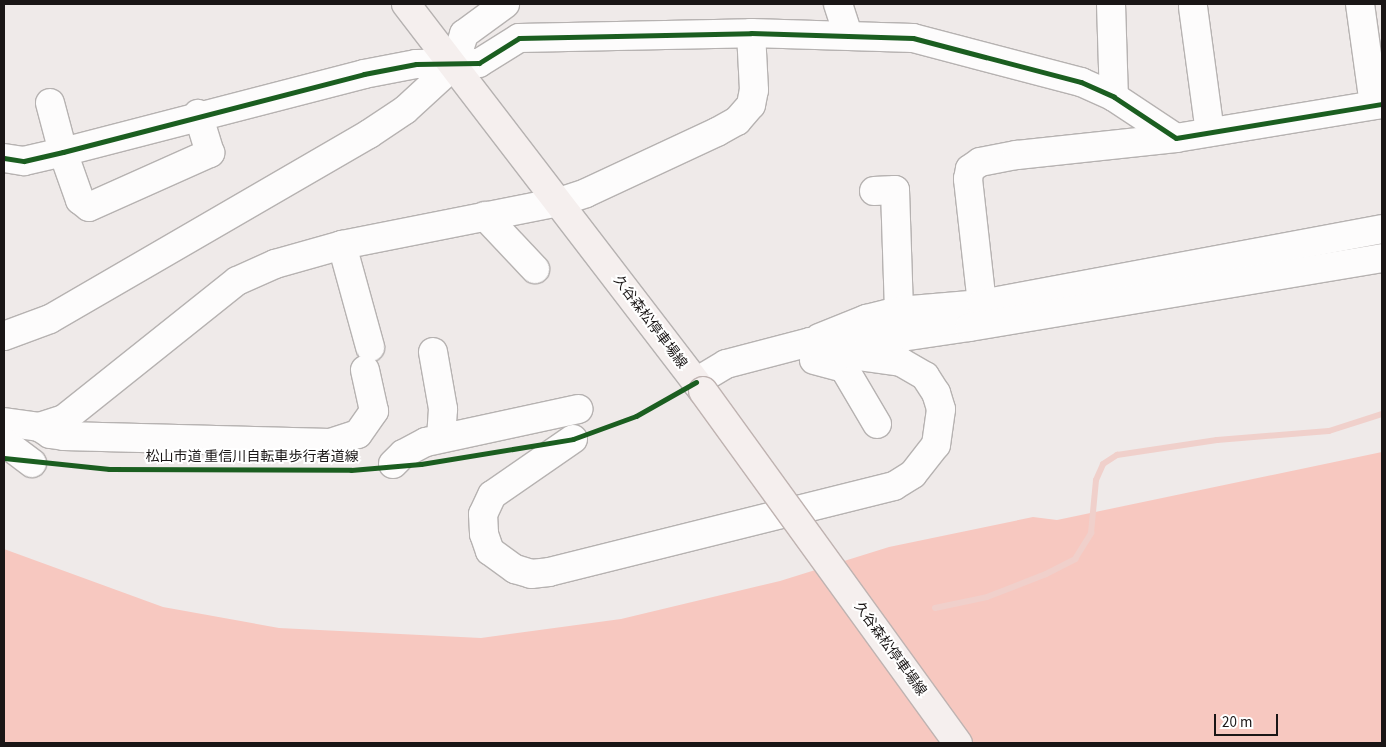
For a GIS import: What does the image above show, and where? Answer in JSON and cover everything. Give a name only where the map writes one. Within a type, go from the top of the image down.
[{"type":"main road","name":"久谷森松停車場線","points":[[406,4],[699,386],[958,743]]},
{"type":"street","points":[[4,336],[50,319],[369,134],[405,110],[454,65],[464,34],[505,4]]},
{"type":"street","points":[[838,4],[848,35]]},
{"type":"street","points":[[1111,4],[1114,97]]},
{"type":"street","points":[[982,304],[968,179],[970,169],[980,162],[1017,155],[1176,138],[1378,104],[1360,4]]},
{"type":"street","points":[[1193,7],[1210,132]]},
{"type":"street","points":[[39,427],[64,419],[237,281],[275,264],[342,245],[559,202],[586,193],[738,121],[751,106],[754,90],[751,33]]},
{"type":"street","points":[[4,158],[24,161],[198,114],[416,64],[454,65],[479,62],[519,38],[751,33],[913,38],[1082,82],[1114,97],[1176,138]]},
{"type":"street","points":[[50,103],[63,152],[80,200],[89,207],[210,152],[198,114]]},
{"type":"street","points":[[874,191],[895,190],[899,311]]},
{"type":"street","points":[[485,216],[534,269]]},
{"type":"street","points":[[822,344],[866,319],[899,311],[982,304],[1382,229]]},
{"type":"street","points":[[4,422],[39,427],[50,434],[64,436],[330,443],[358,434],[374,411],[367,358],[342,245]]},
{"type":"street","points":[[699,386],[726,364],[776,351],[1382,258]]},
{"type":"street","points":[[573,439],[492,494],[483,514],[484,534],[490,551],[515,569],[530,574],[548,572],[894,486],[913,474],[936,445],[941,409],[936,393],[925,376],[901,362],[852,355],[822,344]]},
{"type":"street","points":[[776,351],[844,368],[877,424]]},
{"type":"street","points":[[433,352],[443,409],[441,438]]},
{"type":"street","points":[[393,464],[414,447],[441,438],[578,408]]},
{"type":"street","points":[[4,442],[32,463]]},
{"type":"shaded area","points":[[1382,452],[1382,743],[4,743],[4,549],[163,607],[279,628],[481,638],[621,619],[780,581],[889,547],[1033,517],[1057,520]]},
{"type":"waterway","points":[[935,608],[987,597],[1046,574],[1075,559],[1091,533],[1096,480],[1103,464],[1117,455],[1217,440],[1329,431],[1382,414]]},
{"type":"cycle path","points":[[4,158],[24,161],[63,152],[364,74],[416,64],[479,63],[519,38],[751,33],[913,38],[1081,82],[1114,97],[1176,138],[1382,104]]},
{"type":"cycle path","name":"松山市道 重信川自転車歩行者道線","points":[[4,458],[109,469],[351,470],[421,464],[573,439],[636,416],[696,382]]}]
